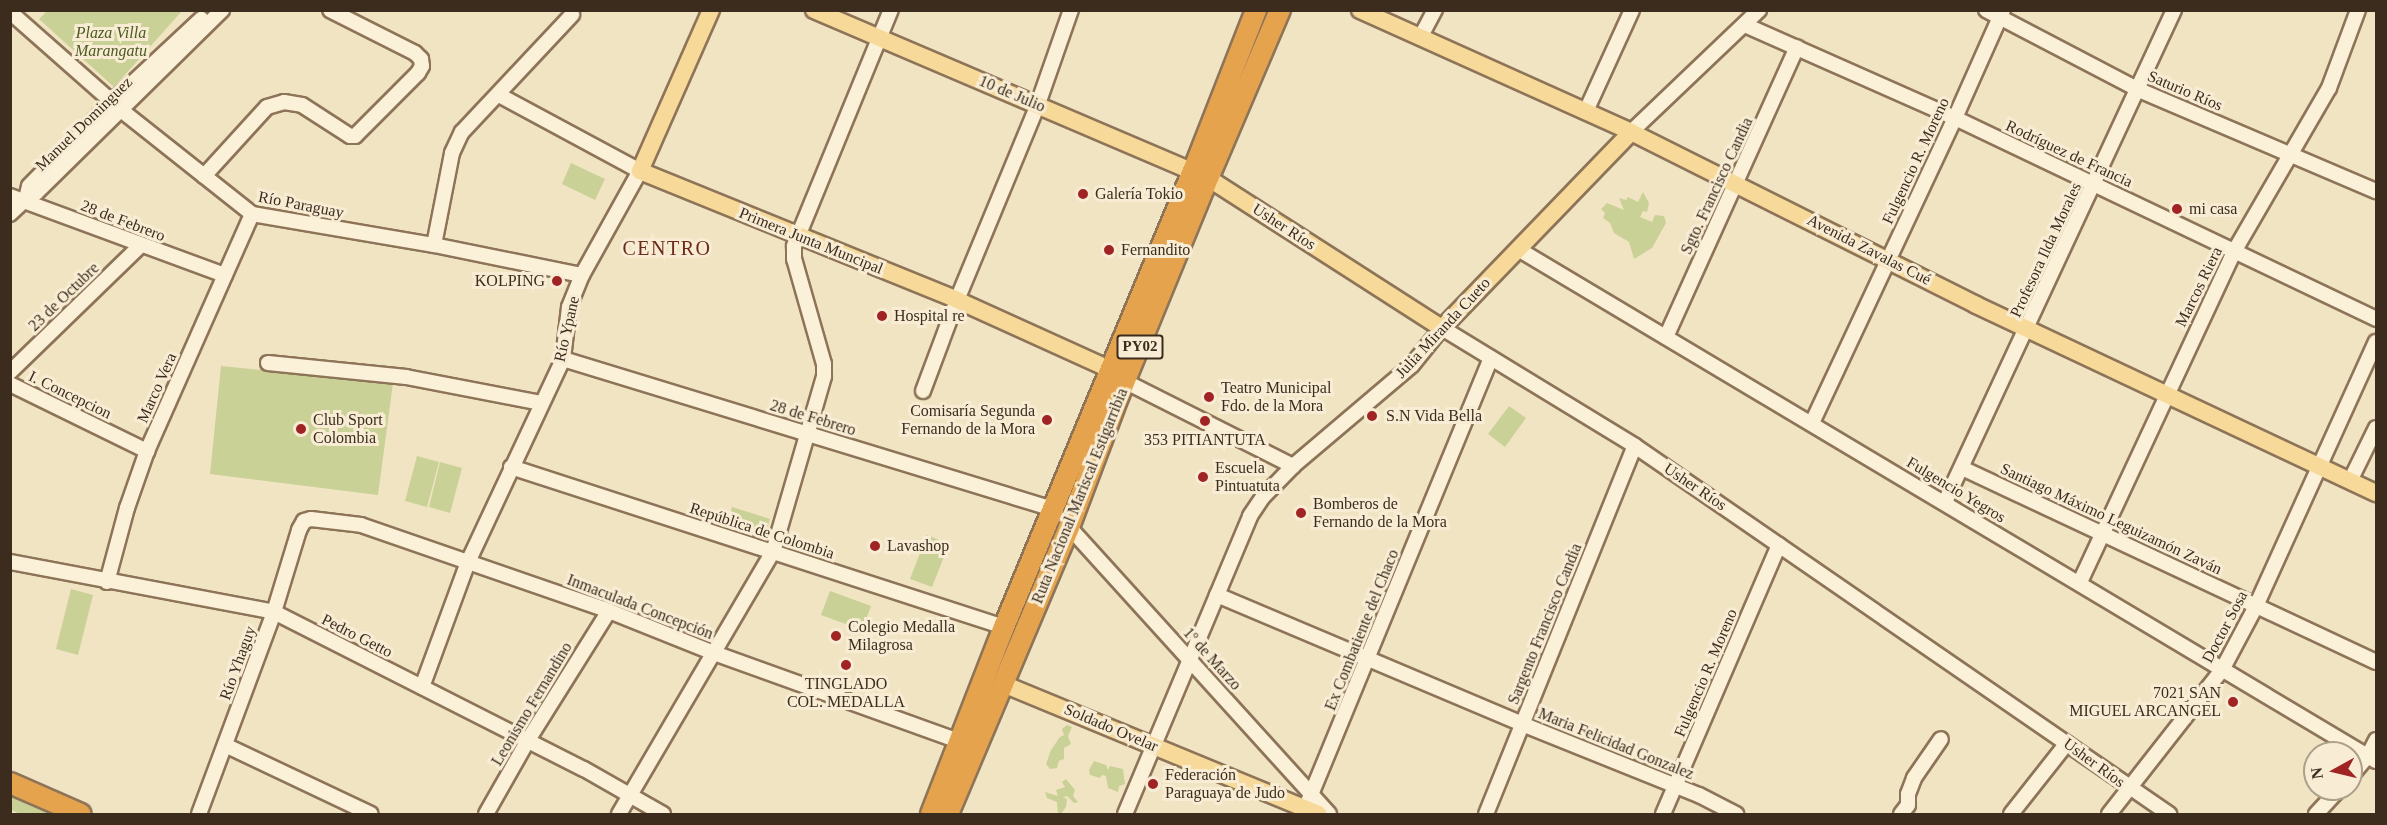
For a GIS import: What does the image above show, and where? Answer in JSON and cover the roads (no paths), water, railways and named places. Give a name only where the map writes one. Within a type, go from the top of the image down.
[{"type":"highway","name":"Ruta Nacional Mariscal Estigarribia","points":[[1201,174],[1256,10]]},
{"type":"highway","name":"Ruta Nacional Mariscal Estigarribia","points":[[948,814],[1003,684],[1004,627],[1053,509],[1118,376],[1201,174],[1280,10]]},
{"type":"highway","name":"Ruta Nacional Mariscal Estigarribia","points":[[931,814],[961,742],[1069,527],[1118,376]]},
{"type":"highway","points":[[10,783],[81,814]]},
{"type":"highway","points":[[33,792],[49,808],[60,814]]},
{"type":"main road","name":"Río Ypane","points":[[640,171],[711,10]]},
{"type":"main road","name":"10 de Julio","points":[[814,10],[1201,174]]},
{"type":"main road","name":"Avenida Zavalas Cué","points":[[1360,10],[1631,132],[2027,330],[2376,493]]},
{"type":"main road","name":"Julia Miranda Cueto","points":[[1442,328],[1631,132]]},
{"type":"main road","name":"Primera Junta Muncipal","points":[[640,171],[957,300],[1118,376]]},
{"type":"main road","name":"Usher Ríos","points":[[1201,174],[1442,328]]},
{"type":"main road","name":"Soldado Ovelar","points":[[1003,684],[1310,808]]},
{"type":"street","name":"Manuel Dominguez","points":[[10,214],[20,198],[36,194],[209,10]]},
{"type":"street","name":"Manuel Dominguez","points":[[117,106],[222,10]]},
{"type":"street","points":[[204,176],[267,107],[284,102],[302,105],[350,136],[355,136],[418,73],[422,66],[421,59],[330,10]]},
{"type":"street","points":[[619,814],[773,552],[824,376],[824,364],[794,260],[797,235],[891,10]]},
{"type":"street","points":[[923,391],[957,300],[1038,104],[1071,10]]},
{"type":"street","points":[[1421,36],[1435,10]]},
{"type":"street","points":[[1586,111],[1632,10]]},
{"type":"street","name":"Julia Miranda Cueto","points":[[1631,132],[1760,10]]},
{"type":"street","name":"Saturio Ríos","points":[[1986,10],[2001,14],[2139,90],[2376,191]]},
{"type":"street","name":"Profesora Ilda Morales","points":[[1945,502],[2139,90],[2174,10]]},
{"type":"street","name":"Marcos Riera","points":[[2080,582],[2104,535],[2165,396],[2235,250],[2329,88],[2358,10]]},
{"type":"street","name":"Río Paraguay","points":[[18,14],[117,106],[252,214],[434,245],[582,275]]},
{"type":"street","name":"Fulgencio R. Moreno","points":[[1812,423],[1955,118],[2001,14]]},
{"type":"street","points":[[434,245],[452,153],[462,132],[572,15]]},
{"type":"street","name":"Rodríguez de Francia","points":[[1745,25],[1955,118],[2376,319]]},
{"type":"street","name":"Sgto. Francisco Candia","points":[[1666,337],[1797,47]]},
{"type":"street","name":"Primera Junta Muncipal","points":[[499,95],[640,171]]},
{"type":"street","name":"Río Ypane","points":[[422,687],[468,562],[563,359],[569,307],[582,275],[640,171]]},
{"type":"street","name":"28 de Febrero","points":[[20,198],[140,246],[225,275]]},
{"type":"street","name":"Marco Vera","points":[[107,582],[127,508],[147,450],[252,214]]},
{"type":"street","name":"23 de Octubre","points":[[10,372],[140,246]]},
{"type":"street","name":"Fulgencio Yegros","points":[[1518,249],[2080,582],[2372,759]]},
{"type":"street","name":"Julia Miranda Cueto","points":[[1125,814],[1250,516],[1263,497],[1293,466],[1412,365],[1442,328]]},
{"type":"street","name":"Usher Ríos","points":[[1442,328],[1635,446],[2067,743],[2129,789],[2169,814]]},
{"type":"street","name":"Doctor Sosa","points":[[2109,814],[2222,670],[2256,606],[2376,342]]},
{"type":"street","name":"Ex Combatiente del Chaco","points":[[1310,808],[1367,659],[1491,358]]},
{"type":"street","name":"28 de Febrero","points":[[563,359],[1053,509]]},
{"type":"street","points":[[268,363],[406,377],[541,403]]},
{"type":"street","points":[[1118,376],[1293,466]]},
{"type":"street","name":"I. Concepcion","points":[[10,384],[147,450]]},
{"type":"street","points":[[2350,480],[2376,428]]},
{"type":"street","name":"Sargento Francisco Candia","points":[[1486,814],[1635,446]]},
{"type":"street","name":"República de Colombia","points":[[511,467],[1004,627]]},
{"type":"street","name":"Santiago Máximo Leguizamón Zaván","points":[[1962,468],[2376,662]]},
{"type":"street","name":"Inmaculada Concepción","points":[[304,521],[321,518],[361,525],[609,611],[714,653],[961,742]]},
{"type":"street","name":"Río Yhaguy","points":[[199,814],[274,612],[304,521]]},
{"type":"street","name":"1º de Marzo","points":[[1069,527],[1190,658],[1310,808],[1329,814]]},
{"type":"street","name":"Fulgencio R. Moreno","points":[[1663,814],[1779,544]]},
{"type":"street","name":"Pedro Getto","points":[[10,562],[274,612],[584,769],[630,798],[663,814]]},
{"type":"street","name":"Maria Felicidad Gonzalez","points":[[1217,595],[1522,724],[1675,785],[1736,814]]},
{"type":"street","name":"Leonismo Fernandino","points":[[486,814],[528,740],[609,611]]},
{"type":"street","points":[[1901,814],[1908,805],[1908,794],[1914,778],[1941,739]]},
{"type":"street","points":[[2372,759],[2376,740]]},
{"type":"street","points":[[2011,814],[2067,743]]},
{"type":"street","points":[[225,745],[371,814]]},
{"type":"street","points":[[2316,814],[2328,801]]},
{"type":"place","name":"Galería Tokio","points":[[1083,194]]},
{"type":"place","name":"mi casa","points":[[2177,209]]},
{"type":"place","name":"Fernandito","points":[[1109,250]]},
{"type":"place","name":"KOLPING","points":[[557,281]]},
{"type":"place","name":"Hospital re","points":[[882,316]]},
{"type":"place","name":"Teatro Municipal Fdo. de la Mora","points":[[1209,397]]},
{"type":"place","name":"S.N Vida Bella","points":[[1372,416]]},
{"type":"place","name":"Comisaría Segunda Fernando de la Mora","points":[[1047,420]]},
{"type":"place","name":"353 PITIANTUTA","points":[[1205,421]]},
{"type":"place","name":"Club Sport Colombia","points":[[301,429]]},
{"type":"place","name":"Escuela Pintuatuta","points":[[1203,477]]},
{"type":"place","name":"Bomberos de Fernando de la Mora","points":[[1301,513]]},
{"type":"place","name":"Lavashop","points":[[875,546]]},
{"type":"place","name":"Colegio Medalla Milagrosa","points":[[836,636]]},
{"type":"place","name":"TINGLADO COL. MEDALLA","points":[[846,665]]},
{"type":"place","name":"7021 SAN MIGUEL ARCANGEL","points":[[2233,702]]},
{"type":"place","name":"Federación Paraguaya de Judo","points":[[1153,784]]},
{"type":"district","name":"CENTRO","points":[[667,248]]},
{"type":"park label","name":"Plaza Villa Marangatu","points":[[111,42]]}]
